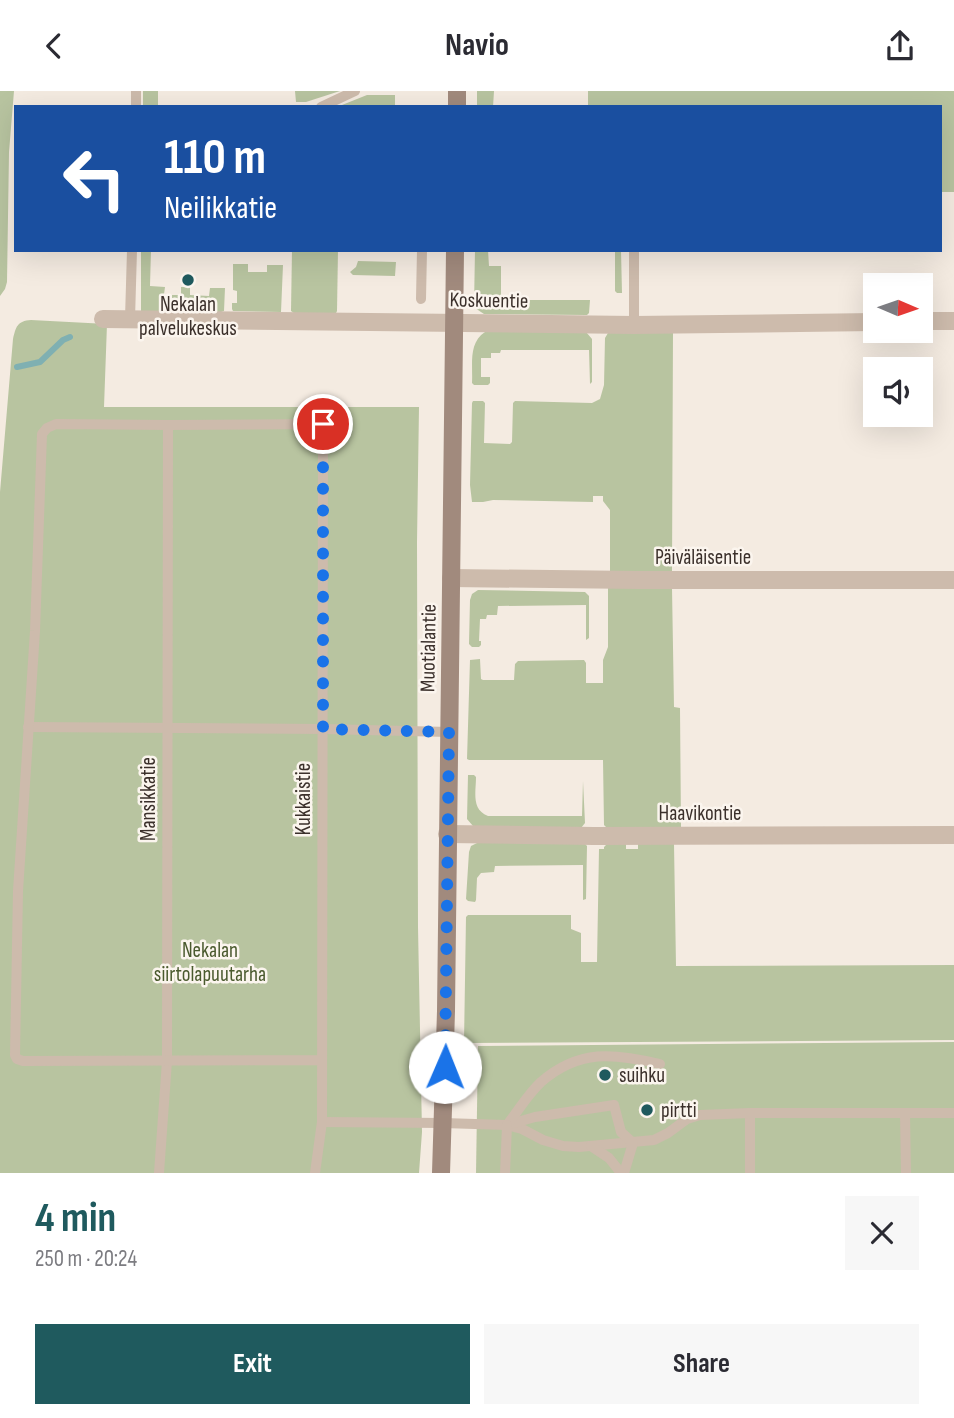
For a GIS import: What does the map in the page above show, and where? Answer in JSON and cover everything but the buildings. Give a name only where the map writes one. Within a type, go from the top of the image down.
[{"type":"street","name":"Muotialantie","points":[[441,1173],[446,998],[455,252]]},
{"type":"street","name":"Koskuentie","points":[[103,319],[634,325],[863,322]]},
{"type":"street","points":[[933,321],[954,321]]},
{"type":"street","name":"Päiväläisentie","points":[[452,578],[954,580]]},
{"type":"street","name":"Haavikontie","points":[[447,834],[954,835]]},
{"type":"lane","points":[[325,105],[355,91]]},
{"type":"lane","points":[[130,319],[132,252]]},
{"type":"lane","points":[[421,299],[422,252]]},
{"type":"lane","points":[[634,325],[635,252]]},
{"type":"lane","points":[[168,425],[57,423],[42,434],[34,643],[18,891],[15,1055],[23,1061],[322,1060]]},
{"type":"lane","name":"Kukkaistie","points":[[168,425],[323,424],[322,1122],[315,1173]]},
{"type":"lane","name":"Mansikkatie","points":[[159,1173],[167,1061],[168,425]]},
{"type":"lane","points":[[28,727],[449,732]]},
{"type":"lane","points":[[505,1173],[508,1125],[540,1084],[563,1066],[602,1055],[617,1055],[660,1064]]},
{"type":"lane","points":[[508,1125],[535,1117],[614,1105],[621,1132],[633,1143]]},
{"type":"lane","points":[[750,1113],[750,1173]]},
{"type":"lane","points":[[905,1113],[905,1173]]},
{"type":"lane","points":[[322,1122],[508,1125],[563,1146],[591,1146],[654,1140],[687,1119],[699,1115],[954,1113]]},
{"type":"lane","points":[[591,1146],[609,1158],[623,1173],[633,1143]]},
{"type":"green space","points":[[0,91],[14,91],[9,152],[7,282],[0,296]]},
{"type":"green space","points":[[143,91],[158,91],[158,105],[143,105]]},
{"type":"green space","points":[[295,91],[340,91],[306,102],[296,102]]},
{"type":"green space","points":[[477,91],[494,91],[493,105],[477,105]]},
{"type":"green space","points":[[588,91],[954,91],[954,192],[942,192],[942,105],[588,105]]},
{"type":"green space","points":[[367,95],[395,95],[395,105],[342,105]]},
{"type":"green space","points":[[141,252],[151,252],[150,286],[165,287],[162,309],[141,311]]},
{"type":"green space","points":[[292,252],[338,252],[336,313],[291,311]]},
{"type":"green space","points":[[475,252],[488,252],[489,266],[501,266],[501,300],[590,300],[587,315],[484,314],[474,306]]},
{"type":"green space","points":[[615,252],[621,252],[622,293],[615,291]]},
{"type":"green space","points":[[358,261],[396,262],[395,276],[353,275],[350,272]]},
{"type":"green space","points":[[233,264],[248,264],[248,272],[267,272],[267,265],[283,265],[281,312],[233,311],[232,303],[237,303],[237,291],[233,290]]},
{"type":"green space","points":[[181,287],[190,287],[190,295],[209,296],[210,288],[225,288],[224,311],[175,311],[172,295],[181,295]]},
{"type":"green space","name":"Nekalan siirtolapuutarha","points":[[31,320],[107,324],[104,407],[419,407],[418,927],[422,1132],[419,1173],[0,1173],[0,492],[13,339],[18,325]]},
{"type":"green space","points":[[673,331],[672,574],[610,572],[610,510],[603,501],[603,496],[593,496],[593,502],[472,502],[470,485],[473,401],[485,403],[484,443],[510,444],[515,401],[592,403],[600,399],[604,385],[605,338],[608,333]]},
{"type":"green space","points":[[485,332],[586,332],[592,339],[592,382],[590,384],[589,350],[501,350],[500,353],[491,353],[491,358],[481,358],[481,377],[490,377],[490,383],[474,385],[474,348]]},
{"type":"green space","points":[[608,587],[672,588],[674,707],[680,708],[681,828],[606,827],[603,760],[467,759],[470,660],[480,659],[483,680],[514,680],[515,664],[518,661],[584,660],[586,683],[603,683],[603,660],[608,647]]},
{"type":"green space","points":[[478,590],[585,592],[589,596],[589,638],[586,640],[586,605],[498,606],[497,615],[487,615],[486,619],[480,619],[481,645],[472,647],[469,644],[470,600],[472,594]]},
{"type":"green space","points":[[468,775],[476,777],[477,805],[488,816],[582,816],[583,781],[585,823],[581,828],[473,826],[467,819]]},
{"type":"green space","points":[[479,842],[585,844],[586,899],[583,900],[583,865],[495,866],[494,872],[481,873],[477,878],[476,900],[468,901],[469,852],[471,846]]},
{"type":"green space","points":[[626,843],[626,849],[638,849],[638,843],[674,844],[676,966],[954,965],[954,1040],[464,1043],[466,917],[571,915],[571,929],[581,933],[581,962],[597,962],[599,849],[604,849],[607,844]]},
{"type":"green space","points":[[954,1042],[954,1173],[476,1173],[478,1046]]},
{"type":"waterway","points":[[17,367],[40,362],[63,340],[70,337]]},
{"type":"place","name":"Nekalan palvelukeskus","points":[[188,280]]},
{"type":"place","name":"suihku","points":[[605,1075]]},
{"type":"place","name":"pirtti","points":[[647,1110]]},
{"type":"route","points":[[323,424],[323,729],[449,732],[445,1067]]}]
